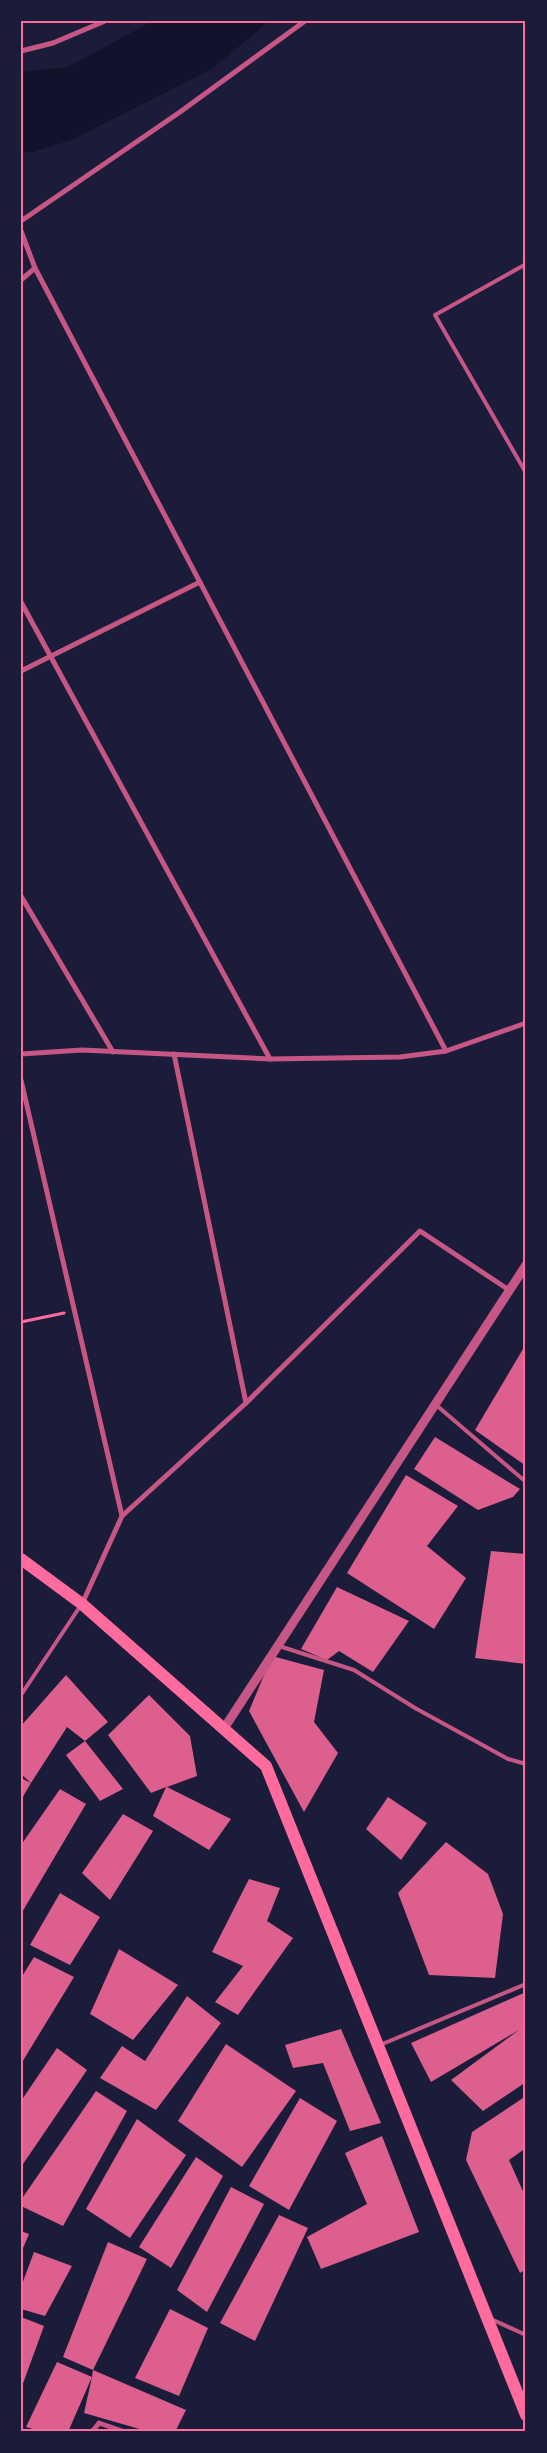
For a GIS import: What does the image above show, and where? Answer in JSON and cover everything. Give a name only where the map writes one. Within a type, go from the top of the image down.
[{"type":"main road","points":[[21,1559],[82,1604],[266,1766],[526,2415]]},
{"type":"street","points":[[21,51],[53,43],[105,21]]},
{"type":"street","points":[[21,221],[180,112],[305,21]]},
{"type":"street","points":[[21,231],[35,268],[446,1051]]},
{"type":"street","points":[[21,280],[35,268]]},
{"type":"street","points":[[21,671],[200,582]]},
{"type":"street","points":[[21,602],[270,1059]]},
{"type":"street","points":[[21,896],[113,1052]]},
{"type":"street","points":[[21,1054],[82,1050],[270,1059],[400,1057],[446,1051],[526,1023]]},
{"type":"street","points":[[174,1054],[246,1403]]},
{"type":"street","points":[[21,1080],[122,1516]]},
{"type":"street","points":[[82,1604],[122,1516],[246,1403],[420,1230],[509,1290]]},
{"type":"street","points":[[224,1730],[526,1266]]},
{"type":"street","points":[[92,2432],[99,2423],[125,2432]]},
{"type":"lane","points":[[526,264],[435,315],[526,473]]},
{"type":"lane","points":[[435,1404],[526,1482]]},
{"type":"lane","points":[[21,1695],[82,1604]]},
{"type":"lane","points":[[278,1646],[354,1670],[415,1708],[508,1759],[526,1764]]},
{"type":"lane","points":[[378,2046],[526,1984]]},
{"type":"lane","points":[[487,2317],[526,2335]]},
{"type":"path","points":[[21,1322],[74,1311]]},
{"type":"shaded area","points":[[153,21],[269,21],[212,69],[71,140],[33,152],[21,152],[21,72],[68,67]]},
{"type":"building","points":[[526,1344],[526,1466],[475,1430]]},
{"type":"building","points":[[435,1437],[520,1489],[513,1497],[478,1510],[414,1469]]},
{"type":"building","points":[[406,1475],[458,1506],[427,1546],[466,1578],[434,1629],[347,1573]]},
{"type":"building","points":[[491,1551],[526,1554],[526,1664],[475,1658]]},
{"type":"building","points":[[337,1587],[409,1621],[373,1672],[339,1651],[327,1660],[301,1649]]},
{"type":"building","points":[[272,1656],[324,1670],[314,1722],[338,1753],[304,1812],[249,1711]]},
{"type":"building","points":[[66,1675],[108,1722],[85,1741],[67,1727],[31,1783],[21,1774],[21,1726]]},
{"type":"building","points":[[149,1695],[190,1736],[197,1776],[167,1787],[231,1819],[209,1850],[153,1816],[166,1787],[151,1793],[108,1735]]},
{"type":"building","points":[[85,1741],[123,1789],[100,1801],[66,1755]]},
{"type":"building","points":[[21,1778],[31,1783],[21,1800]]},
{"type":"building","points":[[60,1789],[86,1804],[21,1914],[21,1845]]},
{"type":"building","points":[[388,1797],[427,1823],[401,1860],[366,1829]]},
{"type":"building","points":[[123,1814],[153,1831],[110,1900],[82,1873]]},
{"type":"building","points":[[446,1842],[488,1874],[503,1914],[495,1978],[429,1975],[398,1893]]},
{"type":"building","points":[[249,1879],[280,1888],[267,1921],[293,1938],[238,2015],[215,2002],[243,1966],[212,1952]]},
{"type":"building","points":[[60,1893],[100,1917],[70,1965],[30,1945]]},
{"type":"building","points":[[119,1949],[178,1985],[133,2040],[90,2014]]},
{"type":"building","points":[[34,1957],[74,1977],[21,2064],[21,1978]]},
{"type":"building","points":[[526,1992],[526,2026],[524,2027],[526,2029],[526,2082],[483,2111],[451,2080],[519,2030],[431,2082],[411,2043]]},
{"type":"building","points":[[187,1996],[221,2023],[156,2110],[100,2078],[122,2046],[145,2061]]},
{"type":"building","points":[[341,2029],[381,2123],[350,2131],[323,2063],[293,2068],[285,2045]]},
{"type":"building","points":[[226,2044],[296,2091],[242,2167],[178,2121]]},
{"type":"building","points":[[57,2048],[87,2070],[21,2167],[21,2101]]},
{"type":"building","points":[[96,2091],[127,2111],[63,2226],[21,2206],[21,2200]]},
{"type":"building","points":[[526,2096],[526,2148],[509,2160],[526,2198],[526,2269],[520,2273],[466,2160],[472,2132]]},
{"type":"building","points":[[300,2098],[337,2121],[289,2210],[249,2186]]},
{"type":"building","points":[[137,2119],[186,2155],[130,2238],[86,2209]]},
{"type":"building","points":[[382,2136],[419,2232],[321,2269],[307,2237],[367,2204],[345,2153]]},
{"type":"building","points":[[196,2157],[223,2176],[171,2268],[139,2247]]},
{"type":"building","points":[[231,2187],[264,2204],[207,2312],[177,2290]]},
{"type":"building","points":[[279,2215],[308,2228],[255,2341],[220,2323]]},
{"type":"building","points":[[21,2231],[29,2234],[21,2253]]},
{"type":"building","points":[[108,2242],[147,2259],[93,2370],[63,2357]]},
{"type":"building","points":[[34,2252],[72,2266],[45,2316],[21,2309],[21,2287]]},
{"type":"building","points":[[170,2309],[208,2328],[179,2396],[135,2378]]},
{"type":"building","points":[[21,2317],[44,2326],[21,2389]]},
{"type":"building","points":[[57,2362],[92,2377],[68,2432],[43,2432],[26,2427]]},
{"type":"building","points":[[93,2370],[186,2410],[175,2432],[150,2432],[84,2413]]}]
